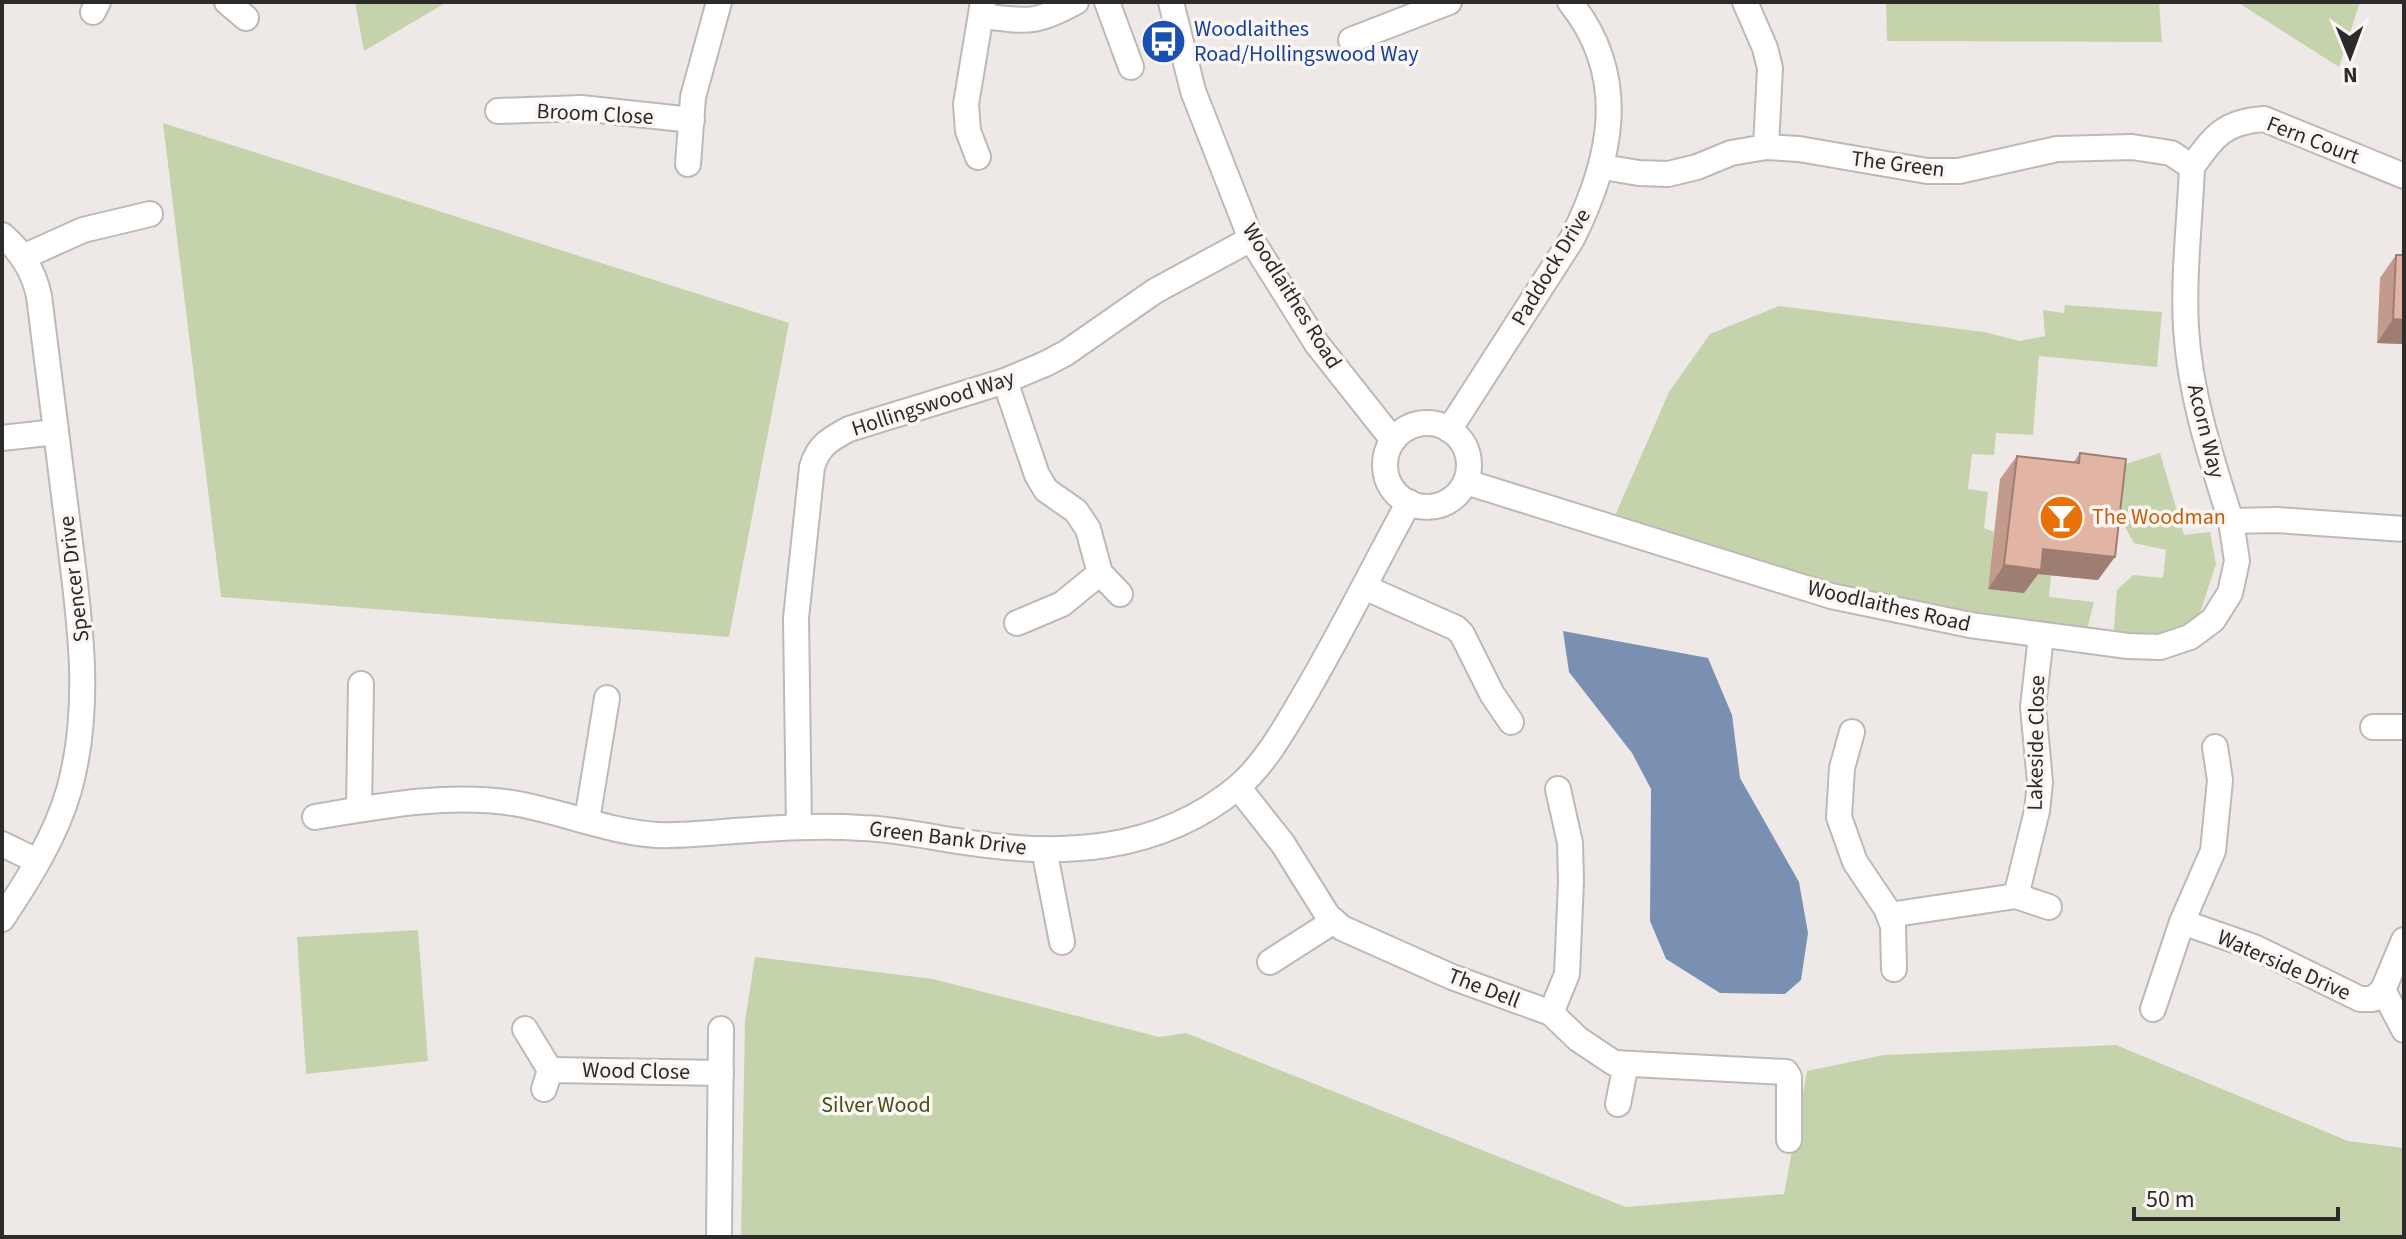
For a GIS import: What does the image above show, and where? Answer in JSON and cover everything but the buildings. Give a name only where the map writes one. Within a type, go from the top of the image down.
[{"type":"street","points":[[227,2],[246,18]]},
{"type":"street","points":[[688,164],[693,97],[719,2]]},
{"type":"street","points":[[978,157],[968,131],[966,104],[982,9],[1036,20],[1045,19],[1076,2]]},
{"type":"street","points":[[1107,2],[1131,67]]},
{"type":"street","name":"Woodlaithes Road","points":[[1171,2],[1193,91],[1251,239],[1317,344],[1393,440]]},
{"type":"street","points":[[1351,40],[1449,2]]},
{"type":"street","name":"Paddock Drive","points":[[1449,430],[1572,239],[1589,206],[1603,167],[1610,101],[1606,75],[1594,36],[1570,2]]},
{"type":"street","points":[[1745,2],[1765,48],[1770,68],[1766,147]]},
{"type":"street","name":"Broom Close","points":[[498,111],[581,108],[692,120]]},
{"type":"street","name":"Fern Court","points":[[2192,167],[2222,129],[2242,121],[2264,119],[2404,176]]},
{"type":"street","name":"The Green","points":[[1603,167],[1668,174],[1697,167],[1731,153],[1766,147],[1799,149],[1927,171],[1959,171],[2057,149],[2132,147],[2171,153],[2192,167]]},
{"type":"street","name":"Acorn Way","points":[[2192,167],[2186,328],[2194,391],[2206,444],[2231,521]]},
{"type":"street","points":[[23,257],[83,230],[150,214]]},
{"type":"street","name":"Spencer Drive","points":[[2,235],[23,257],[35,279],[39,296],[81,630],[84,687],[80,734],[69,791],[37,861],[2,919]]},
{"type":"street","name":"Hollingswood Way","points":[[799,827],[796,618],[812,467],[817,452],[830,439],[849,429],[1005,381],[1066,353],[1155,291],[1251,239]]},
{"type":"street","points":[[1005,381],[1037,475],[1046,490],[1076,511],[1083,521],[1100,573],[1120,594]]},
{"type":"street","points":[[1420,424],[1440,425],[1449,430],[1462,441],[1468,452],[1466,482],[1455,497],[1441,505],[1427,507],[1409,502],[1398,495],[1387,478],[1387,452],[1393,440],[1404,430],[1420,424]]},
{"type":"street","points":[[2,438],[56,432]]},
{"type":"street","name":"Woodlaithes Road","points":[[1466,482],[1831,596],[1970,625],[2041,636],[2160,647],[2190,637],[2213,620],[2230,593],[2237,561],[2231,521]]},
{"type":"street","name":"Green Bank Drive","points":[[315,817],[440,800],[486,799],[587,820],[618,830],[659,835],[799,827],[863,828],[965,842],[1069,850],[1124,843],[1165,832],[1238,787],[1263,760],[1346,624],[1409,502]]},
{"type":"street","points":[[2231,521],[2277,520],[2404,529]]},
{"type":"street","points":[[1017,623],[1062,604],[1100,573]]},
{"type":"street","points":[[1364,587],[1456,628],[1511,722]]},
{"type":"street","name":"Lakeside Close","points":[[2016,896],[2040,782],[2033,707],[2041,636]]},
{"type":"street","points":[[359,809],[361,684]]},
{"type":"street","points":[[587,820],[607,698]]},
{"type":"street","points":[[2373,727],[2404,727]]},
{"type":"street","points":[[1852,732],[1842,768],[1839,817],[1855,862],[1893,926],[1894,969]]},
{"type":"street","points":[[2153,1009],[2182,922],[2213,851],[2220,780],[2215,747]]},
{"type":"street","name":"The Dell","points":[[1238,787],[1342,928],[1452,977],[1551,1013],[1578,1039],[1614,1063],[1786,1072],[1789,1077],[1789,1140]]},
{"type":"street","points":[[1551,1013],[1567,974],[1571,881],[1570,843],[1558,789]]},
{"type":"street","points":[[2,844],[37,861]]},
{"type":"street","points":[[1044,849],[1062,942]]},
{"type":"street","points":[[1889,915],[2016,896],[2049,907]]},
{"type":"street","points":[[1270,962],[1334,921]]},
{"type":"street","name":"Waterside Drive","points":[[2182,922],[2254,947],[2360,999],[2373,999],[2383,990],[2404,940]]},
{"type":"street","name":"Waterside Drive","points":[[2383,990],[2404,1030]]},
{"type":"street","name":"Wood Close","points":[[525,1029],[547,1080],[721,1073]]},
{"type":"street","name":"Wood Close","points":[[719,1237],[721,1029]]},
{"type":"street","points":[[1618,1104],[1626,1064]]},
{"type":"green space","points":[[355,2],[447,2],[364,51]]},
{"type":"green space","points":[[1886,2],[2159,2],[2162,42],[1887,41]]},
{"type":"green space","points":[[2237,2],[2360,2],[2339,67]]},
{"type":"green space","points":[[163,123],[789,323],[729,637],[221,597]]},
{"type":"green space","points":[[2065,305],[2162,312],[2157,367],[2039,356],[2033,435],[1996,433],[1994,455],[1972,454],[1968,489],[1988,492],[1984,528],[1994,532],[1988,589],[2026,572],[2051,575],[2049,597],[2094,602],[2084,641],[1970,625],[1610,527],[1669,392],[1710,334],[1779,306],[1984,332],[2020,341],[2045,336],[2043,310],[2064,313]]},
{"type":"green space","points":[[2160,453],[2184,535],[2210,532],[2216,564],[2200,613],[2160,647],[2113,638],[2117,590],[2133,575],[2163,578],[2166,550],[2134,543],[2117,513],[2120,466]]},
{"type":"green space","points":[[418,930],[428,1061],[306,1074],[297,937]]},
{"type":"green space","name":"Silver Wood","points":[[755,957],[933,979],[1159,1037],[1186,1033],[1626,1207],[1784,1194],[1807,1071],[1884,1055],[2116,1045],[2348,1141],[2404,1148],[2404,1237],[741,1237],[745,1021]]},
{"type":"water","points":[[1563,631],[1708,658],[1732,715],[1740,778],[1799,882],[1808,933],[1801,980],[1785,994],[1720,993],[1666,959],[1650,921],[1651,789],[1632,753],[1569,672]]},
{"type":"place","name":"Woodlaithes Road/Hollingswood Way","points":[[1163,42]]},
{"type":"place","name":"The Woodman","points":[[2061,517]]}]
